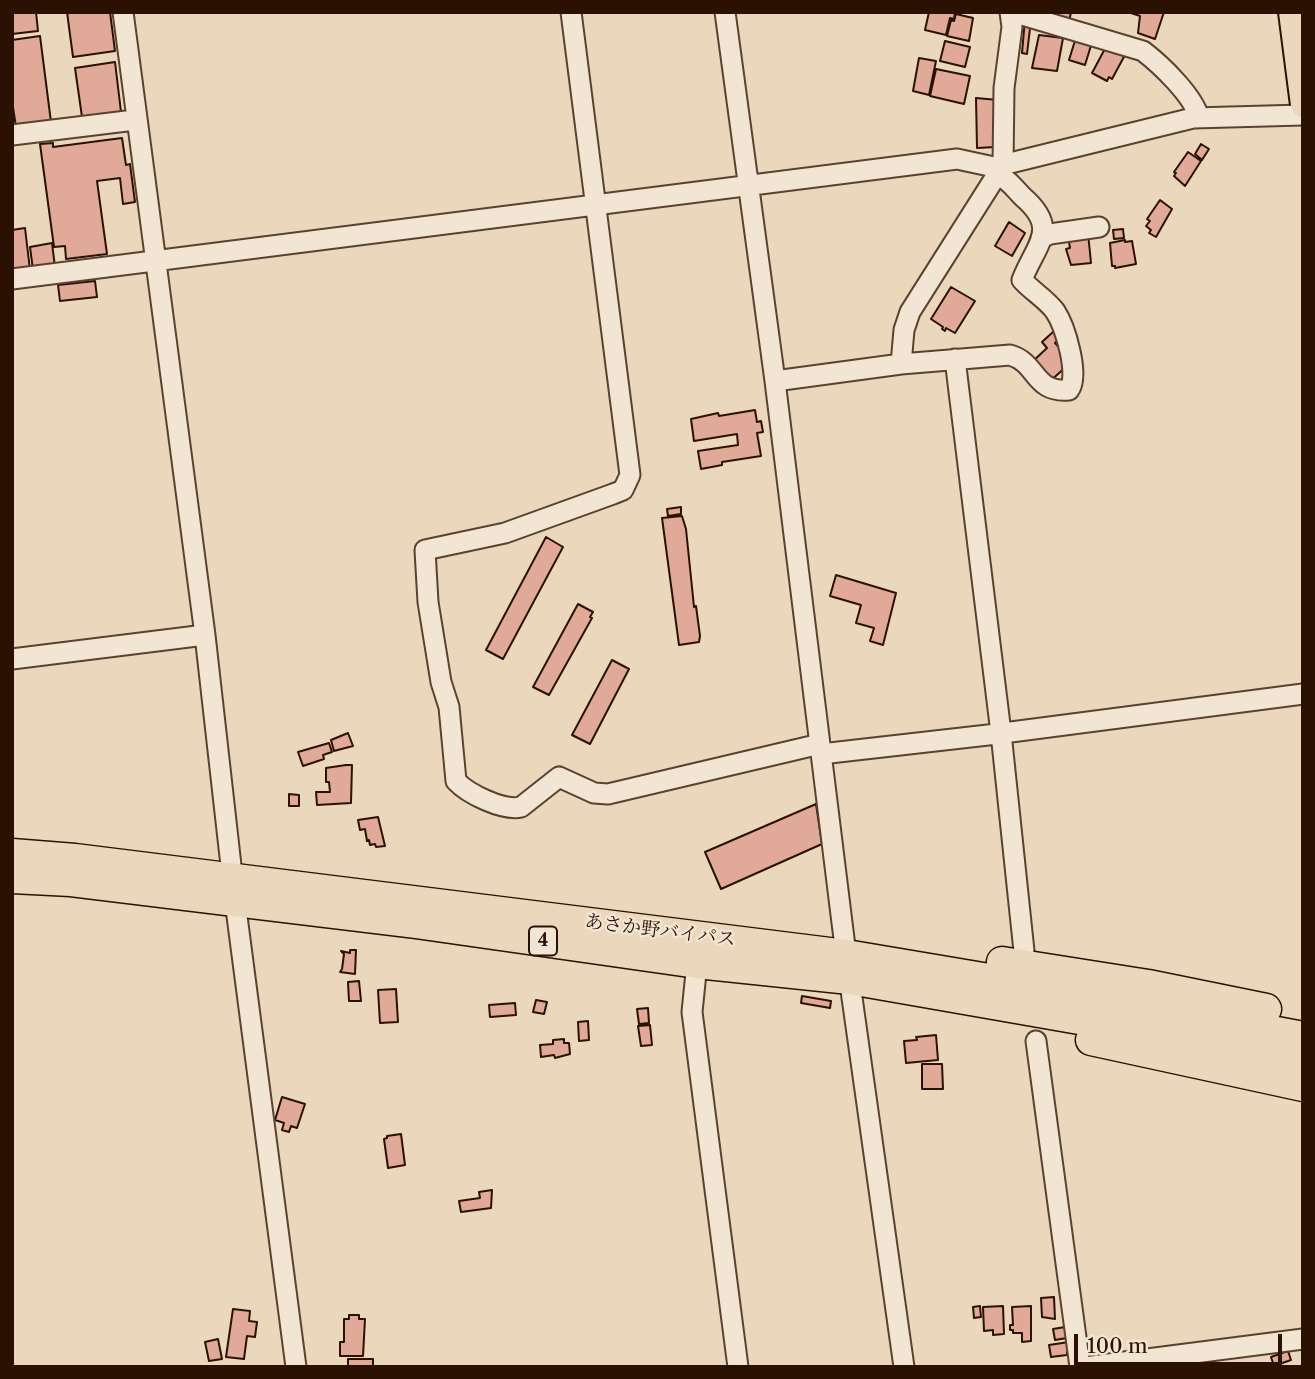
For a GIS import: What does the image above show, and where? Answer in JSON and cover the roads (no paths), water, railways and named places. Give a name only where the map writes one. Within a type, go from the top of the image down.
[{"type":"highway","name":"あさか野バイパス","points":[[12,854],[75,859],[430,925],[697,963],[848,967],[1303,1058]]},
{"type":"highway","name":"あさか野バイパス","points":[[12,878],[234,890],[1078,994],[1303,1037]]},
{"type":"highway","points":[[848,967],[878,948],[1055,969],[1303,1017]]},
{"type":"highway","name":"4","points":[[848,967],[894,998],[1034,1034]]},
{"type":"highway","points":[[1034,1034],[1303,1086]]},
{"type":"main road","points":[[1291,12],[1303,105]]},
{"type":"street","points":[[123,12],[135,120],[205,635],[234,890],[296,1367]]},
{"type":"street","points":[[571,12],[630,475],[624,491],[505,533],[425,550],[428,601],[441,682],[449,707],[456,781],[498,805],[514,808],[521,807],[559,777],[594,793],[608,794],[821,749],[1002,733],[1303,694]]},
{"type":"street","points":[[725,12],[775,381],[848,967],[904,1367]]},
{"type":"street","points":[[901,364],[904,330],[910,312],[1000,170],[1011,12],[1143,51],[1156,60],[1191,100],[1199,118]]},
{"type":"street","points":[[12,279],[957,159],[1000,170],[1160,125],[1199,118],[1303,115]]},
{"type":"street","points":[[12,135],[135,120]]},
{"type":"street","points":[[775,381],[901,364],[1010,355],[1023,361],[1042,385],[1060,391],[1069,390],[1072,387],[1074,367],[1058,317],[1051,306],[1022,280],[1041,238],[1043,224],[1038,210],[1000,170]]},
{"type":"street","points":[[1041,238],[1050,234],[1099,227]]},
{"type":"street","points":[[955,359],[1002,733],[1024,951]]},
{"type":"street","points":[[12,659],[205,635]]},
{"type":"street","points":[[697,963],[692,1012],[738,1367]]},
{"type":"street","points":[[1034,1034],[1082,1367],[1303,1339]]}]
